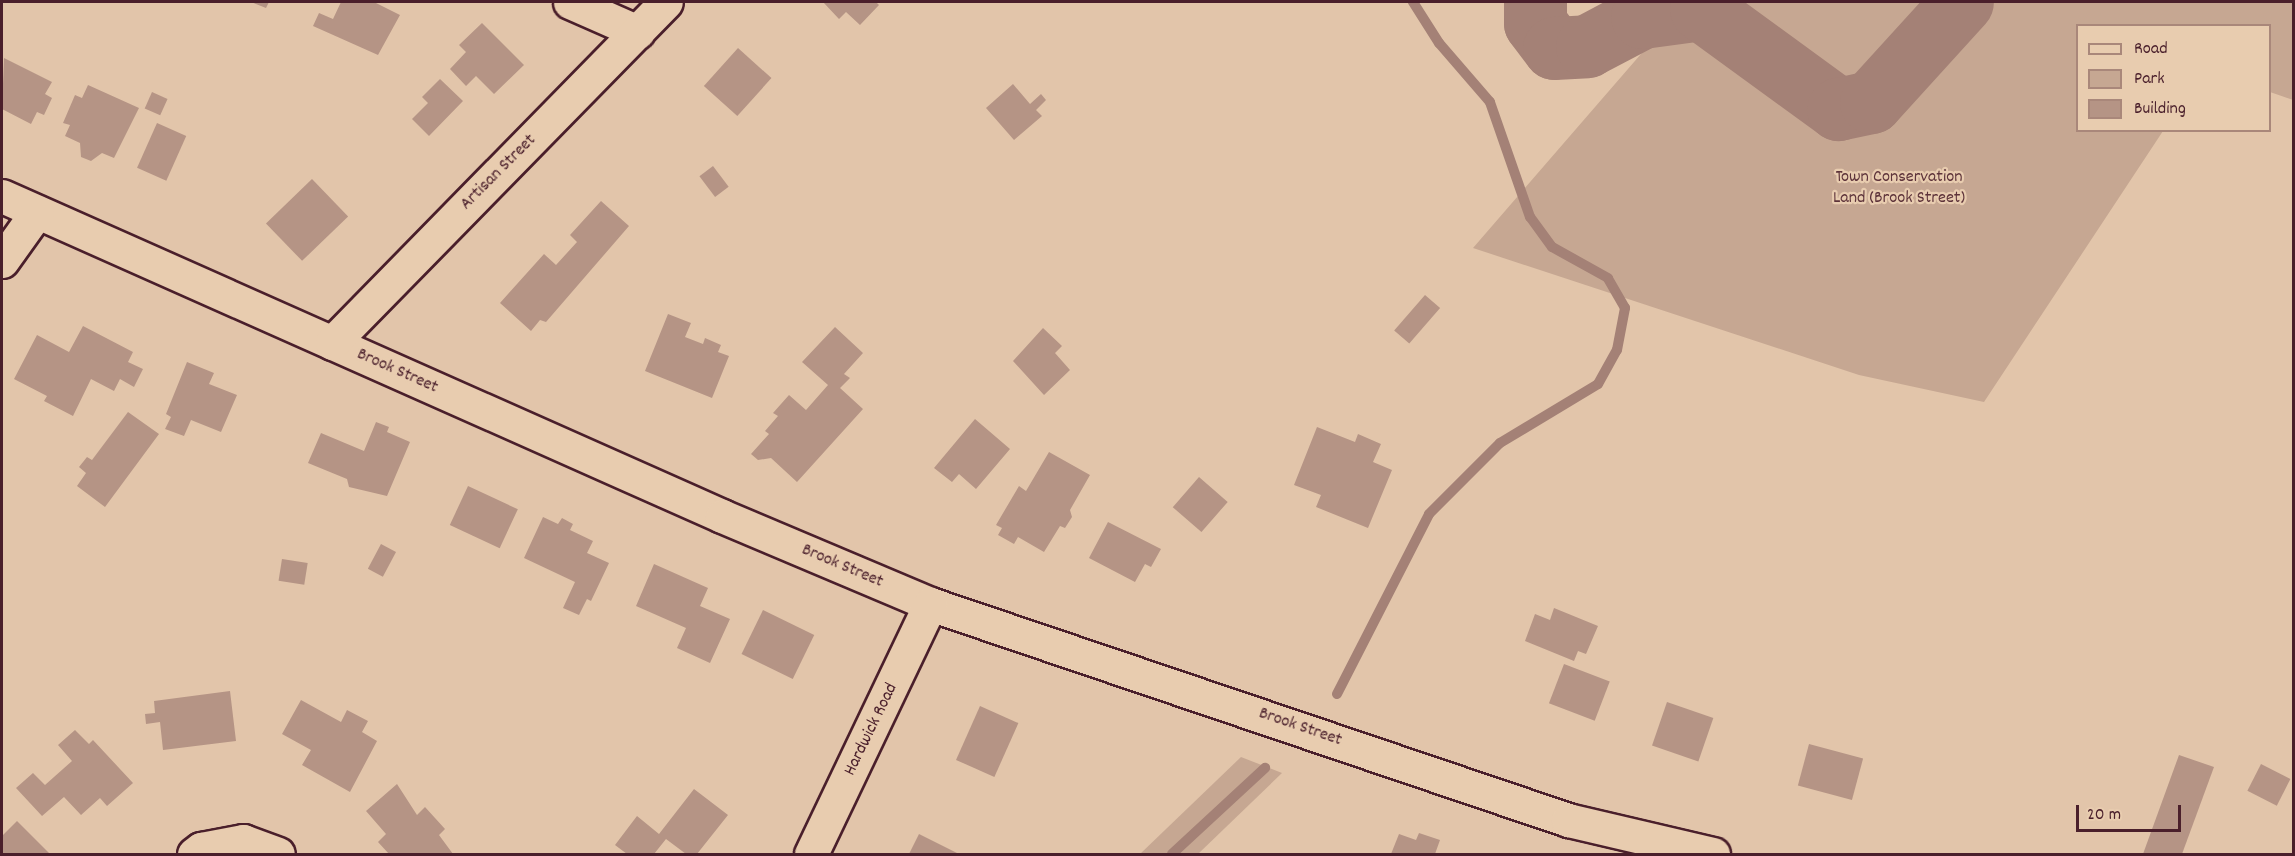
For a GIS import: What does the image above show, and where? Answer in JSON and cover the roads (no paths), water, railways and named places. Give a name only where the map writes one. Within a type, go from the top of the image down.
[{"type":"street","points":[[570,2],[638,32]]},
{"type":"street","name":"Artisan Street","points":[[332,343],[666,2]]},
{"type":"street","name":"Brook Street","points":[[2,196],[722,516],[930,604],[1568,820],[1713,855]]},
{"type":"street","points":[[2,261],[37,212]]},
{"type":"street","name":"Hardwick Road","points":[[812,855],[930,604]]},
{"type":"street","points":[[194,855],[201,849],[243,841],[278,855]]},
{"type":"waterway","points":[[1337,694],[1429,514],[1500,443],[1598,384],[1617,350],[1625,308],[1608,278],[1552,247],[1530,217],[1490,102],[1439,43],[1413,2]]},
{"type":"waterway","points":[[1535,2],[1535,23],[1554,48],[1587,46],[1642,17],[1701,9],[1838,109],[1871,102],[1962,2]]},
{"type":"waterway","points":[[1172,854],[1265,768]]},
{"type":"park label","name":"Town Conservation Land (Brook Street)","points":[[1899,189]]}]
